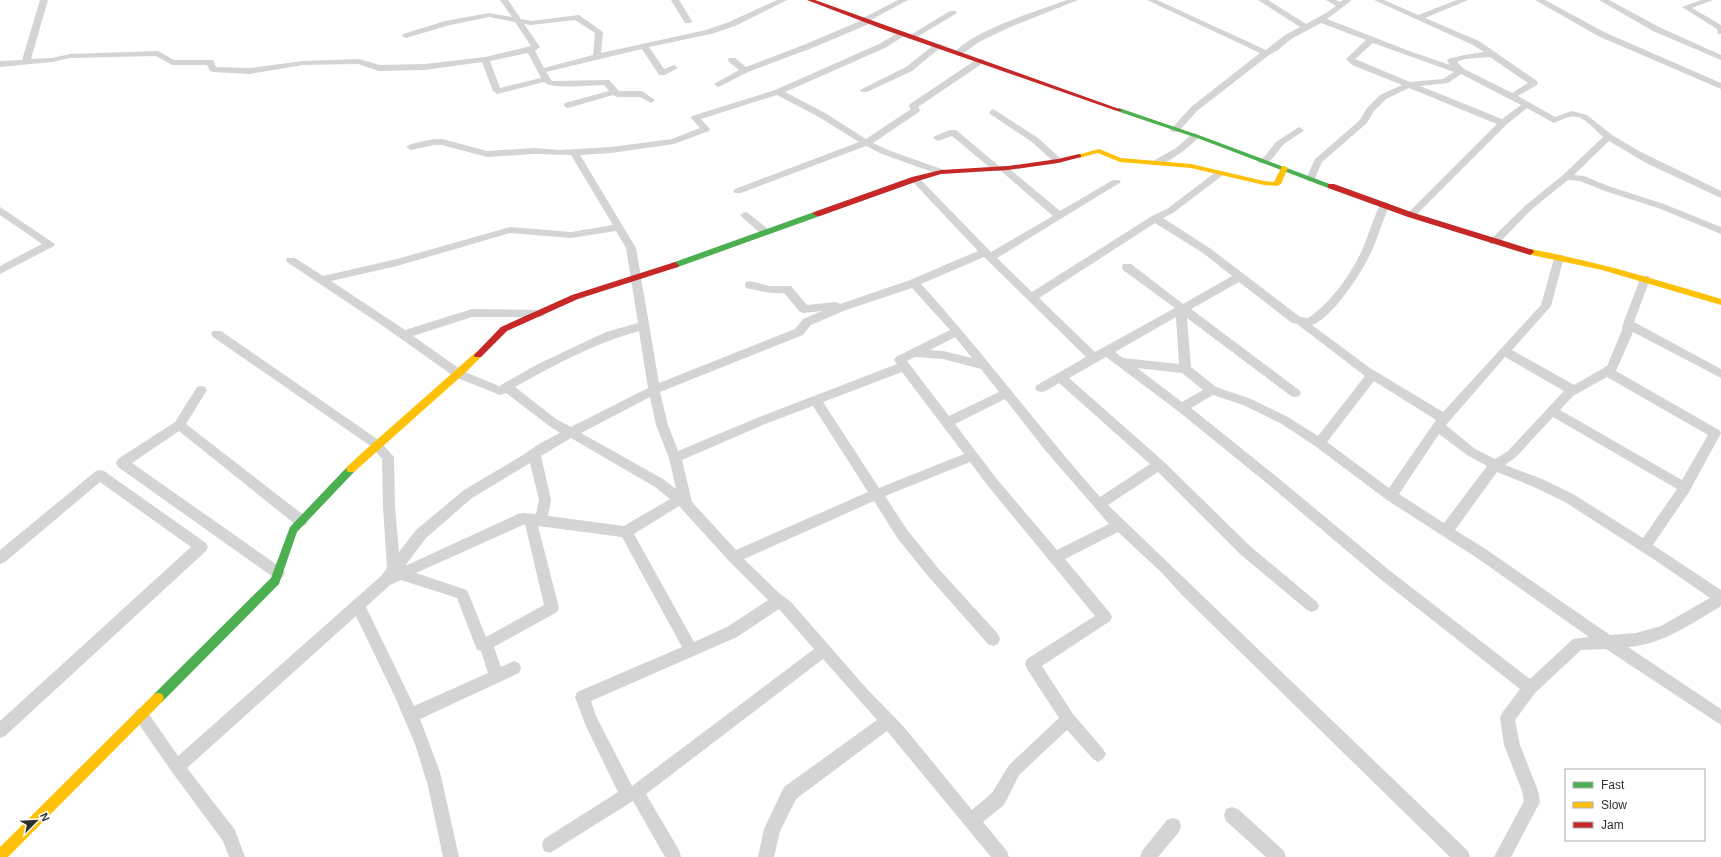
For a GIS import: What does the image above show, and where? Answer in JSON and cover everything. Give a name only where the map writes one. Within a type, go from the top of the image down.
[{"type":"street","points":[[26,62],[44,0]]},
{"type":"street","points":[[0,64],[52,60],[70,56],[158,53],[172,63],[210,62],[213,68],[250,71],[303,63],[360,61],[379,68],[425,68],[485,59],[531,50],[536,47],[504,0]]},
{"type":"street","points":[[675,0],[688,21]]},
{"type":"street","points":[[485,59],[497,91],[597,56],[708,32],[732,24],[783,0]]},
{"type":"street","points":[[810,0],[958,54],[1195,136],[1411,215],[1526,251],[1559,257],[1645,279],[1721,302]]},
{"type":"street","points":[[718,84],[745,70],[809,46],[865,21],[904,0]]},
{"type":"street","points":[[958,54],[976,40],[1005,26],[1074,0]]},
{"type":"street","points":[[1151,0],[1266,53]]},
{"type":"street","points":[[1262,0],[1305,27]]},
{"type":"street","points":[[1330,0],[1341,5]]},
{"type":"street","points":[[1175,130],[1194,110],[1266,53],[1272,51],[1287,38],[1305,27],[1322,20],[1348,0]]},
{"type":"street","points":[[1378,0],[1476,43],[1534,83],[1512,96]]},
{"type":"street","points":[[1419,17],[1464,0]]},
{"type":"street","points":[[1538,0],[1601,34],[1721,86]]},
{"type":"street","points":[[1603,0],[1656,29],[1721,58]]},
{"type":"street","points":[[1708,0],[1686,7],[1721,28],[1721,32]]},
{"type":"street","points":[[412,147],[434,142],[442,142],[487,154],[534,151],[574,152],[611,150],[674,140],[706,129],[696,118],[778,92],[953,13]]},
{"type":"street","points":[[406,36],[448,23],[488,15],[531,23],[576,17],[599,32],[597,56]]},
{"type":"street","points":[[1322,20],[1409,54],[1461,71],[1512,96],[1554,120],[1573,114],[1582,116],[1589,120],[1608,137],[1631,151],[1721,195]]},
{"type":"street","points":[[1372,39],[1350,59],[1354,63],[1503,123]]},
{"type":"street","points":[[644,46],[662,73],[674,68]]},
{"type":"street","points":[[864,90],[909,69],[938,46]]},
{"type":"street","points":[[531,50],[543,75],[549,82],[577,84],[606,82],[617,94],[642,94],[652,100]]},
{"type":"street","points":[[1461,71],[1451,61],[1464,56],[1493,54]]},
{"type":"street","points":[[732,60],[745,70]]},
{"type":"street","points":[[738,191],[866,143],[916,110],[913,106],[980,61]]},
{"type":"street","points":[[1311,179],[1318,161],[1364,121],[1370,110],[1382,96],[1409,85],[1445,81],[1461,71]]},
{"type":"street","points":[[568,105],[615,92]]},
{"type":"street","points":[[778,92],[822,115],[866,143],[941,172]]},
{"type":"street","points":[[1411,215],[1503,123],[1527,104]]},
{"type":"street","points":[[993,112],[1035,140],[1058,161]]},
{"type":"street","points":[[1262,160],[1268,158],[1279,144],[1299,130]]},
{"type":"street","points":[[938,138],[953,132],[1059,216]]},
{"type":"street","points":[[1156,164],[1179,150],[1195,136]]},
{"type":"street","points":[[1494,242],[1529,207],[1566,177],[1608,137]]},
{"type":"street","points":[[0,856],[275,581],[293,530],[330,489],[376,444],[459,374],[504,328],[575,297],[637,278],[915,179],[941,172],[1000,168],[1058,161],[1099,151],[1120,160],[1191,166],[1264,183],[1277,184],[1284,168]]},
{"type":"street","points":[[574,152],[588,173],[618,228],[631,248],[654,390],[662,425],[675,458],[683,501]]},
{"type":"street","points":[[1032,297],[1155,218],[1170,211],[1220,172]]},
{"type":"street","points":[[1566,177],[1581,178],[1608,189],[1661,206],[1721,231]]},
{"type":"street","points":[[915,179],[988,255],[1094,358]]},
{"type":"street","points":[[177,767],[393,574],[421,534],[468,494],[543,447],[654,390],[799,332],[807,322],[847,305],[988,255],[1059,216],[1116,182]]},
{"type":"street","points":[[1301,322],[1313,320],[1330,304],[1349,279],[1368,249],[1377,220],[1385,205]]},
{"type":"street","points":[[0,210],[50,244],[0,270]]},
{"type":"street","points":[[745,215],[765,232]]},
{"type":"street","points":[[1155,218],[1207,251],[1296,320],[1301,322],[1372,375],[1441,423],[1471,452],[1510,473],[1538,483],[1569,498],[1645,546],[1721,598],[1665,631],[1636,640],[1578,644],[1530,688],[1507,718],[1512,745],[1530,791],[1532,802],[1503,857]]},
{"type":"street","points":[[321,280],[397,262],[510,230],[570,235],[618,228]]},
{"type":"street","points":[[1391,496],[1441,423],[1504,351],[1546,306],[1559,257]]},
{"type":"street","points":[[291,260],[384,321],[436,360],[459,374],[500,391],[542,367],[610,335],[643,326]]},
{"type":"street","points":[[1127,267],[1182,310],[1295,393]]},
{"type":"street","points":[[1041,388],[1241,276]]},
{"type":"street","points":[[1446,531],[1495,465],[1512,454],[1568,393],[1611,369],[1628,330],[1628,324],[1645,279]]},
{"type":"street","points":[[914,282],[957,331],[1049,447],[1119,525],[1166,568],[1187,591],[1462,857]]},
{"type":"street","points":[[750,285],[770,290],[787,289],[804,309],[847,305]]},
{"type":"street","points":[[1182,310],[1185,369]]},
{"type":"street","points":[[403,335],[472,313],[540,313]]},
{"type":"street","points":[[1628,324],[1721,374]]},
{"type":"street","points":[[957,331],[900,360],[992,482],[1105,617],[1032,664],[1068,719],[1098,754]]},
{"type":"street","points":[[217,334],[376,444],[388,457],[393,574]]},
{"type":"street","points":[[1106,351],[1182,408],[1273,481],[1384,574],[1530,688]]},
{"type":"street","points":[[1504,351],[1573,390]]},
{"type":"street","points":[[915,353],[943,355],[985,366]]},
{"type":"street","points":[[1120,362],[1185,369],[1212,390],[1262,408],[1284,420],[1319,443],[1391,496],[1482,554],[1608,642],[1721,718]]},
{"type":"street","points":[[675,458],[761,420],[905,366]]},
{"type":"street","points":[[1606,371],[1715,433],[1685,488],[1645,546]]},
{"type":"street","points":[[1319,443],[1372,375]]},
{"type":"street","points":[[1060,377],[1159,465],[1245,550],[1312,606]]},
{"type":"street","points":[[506,387],[552,422],[659,482],[683,501],[734,557],[786,606],[888,721],[1001,857]]},
{"type":"street","points":[[201,390],[179,425],[122,463],[278,573]]},
{"type":"street","points":[[1182,408],[1212,390]]},
{"type":"street","points":[[947,422],[1007,393]]},
{"type":"street","points":[[815,400],[903,535],[933,572],[994,639]]},
{"type":"street","points":[[1552,411],[1685,488]]},
{"type":"street","points":[[179,425],[302,521]]},
{"type":"street","points":[[393,574],[462,594],[482,645],[552,608],[536,520],[545,500],[534,454]]},
{"type":"street","points":[[734,557],[876,494],[972,456]]},
{"type":"street","points":[[1099,504],[1159,465]]},
{"type":"street","points":[[0,558],[100,475],[201,547],[0,731]]},
{"type":"street","points":[[393,574],[523,518],[626,532],[683,501]]},
{"type":"street","points":[[1056,557],[1119,525]]},
{"type":"street","points":[[626,532],[691,650]]},
{"type":"street","points":[[673,856],[632,793],[590,719],[582,697],[732,632],[779,601]]},
{"type":"street","points":[[358,606],[393,677],[423,745],[439,798],[451,857]]},
{"type":"street","points":[[486,644],[497,677]]},
{"type":"street","points":[[550,845],[632,793],[824,650]]},
{"type":"street","points":[[410,716],[514,668]]},
{"type":"street","points":[[141,715],[177,767],[229,836],[237,857]]},
{"type":"street","points":[[971,820],[998,799],[1014,770],[1068,719]]},
{"type":"street","points":[[766,857],[772,829],[790,793],[888,721]]},
{"type":"street","points":[[1232,815],[1278,857]]},
{"type":"street","points":[[1148,857],[1173,826]]},
{"type":"traffic: fast","points":[[1119,110],[1202,138],[1331,186]]},
{"type":"traffic: fast","points":[[675,265],[817,214]]},
{"type":"traffic: fast","points":[[158,698],[275,581],[293,530],[351,469]]},
{"type":"traffic: slow","points":[[1079,156],[1099,151],[1120,160],[1191,166],[1264,183],[1277,184],[1284,168]]},
{"type":"traffic: slow","points":[[1530,252],[1602,268],[1721,302]]},
{"type":"traffic: slow","points":[[351,469],[478,355]]},
{"type":"traffic: slow","points":[[0,856],[158,698]]},
{"type":"traffic: jam","points":[[810,0],[887,29],[1119,110]]},
{"type":"traffic: jam","points":[[817,214],[915,179],[941,172],[1008,168],[1058,161],[1079,156]]},
{"type":"traffic: jam","points":[[1331,186],[1411,215],[1530,252]]},
{"type":"traffic: jam","points":[[478,355],[504,329],[575,297],[675,265]]}]
